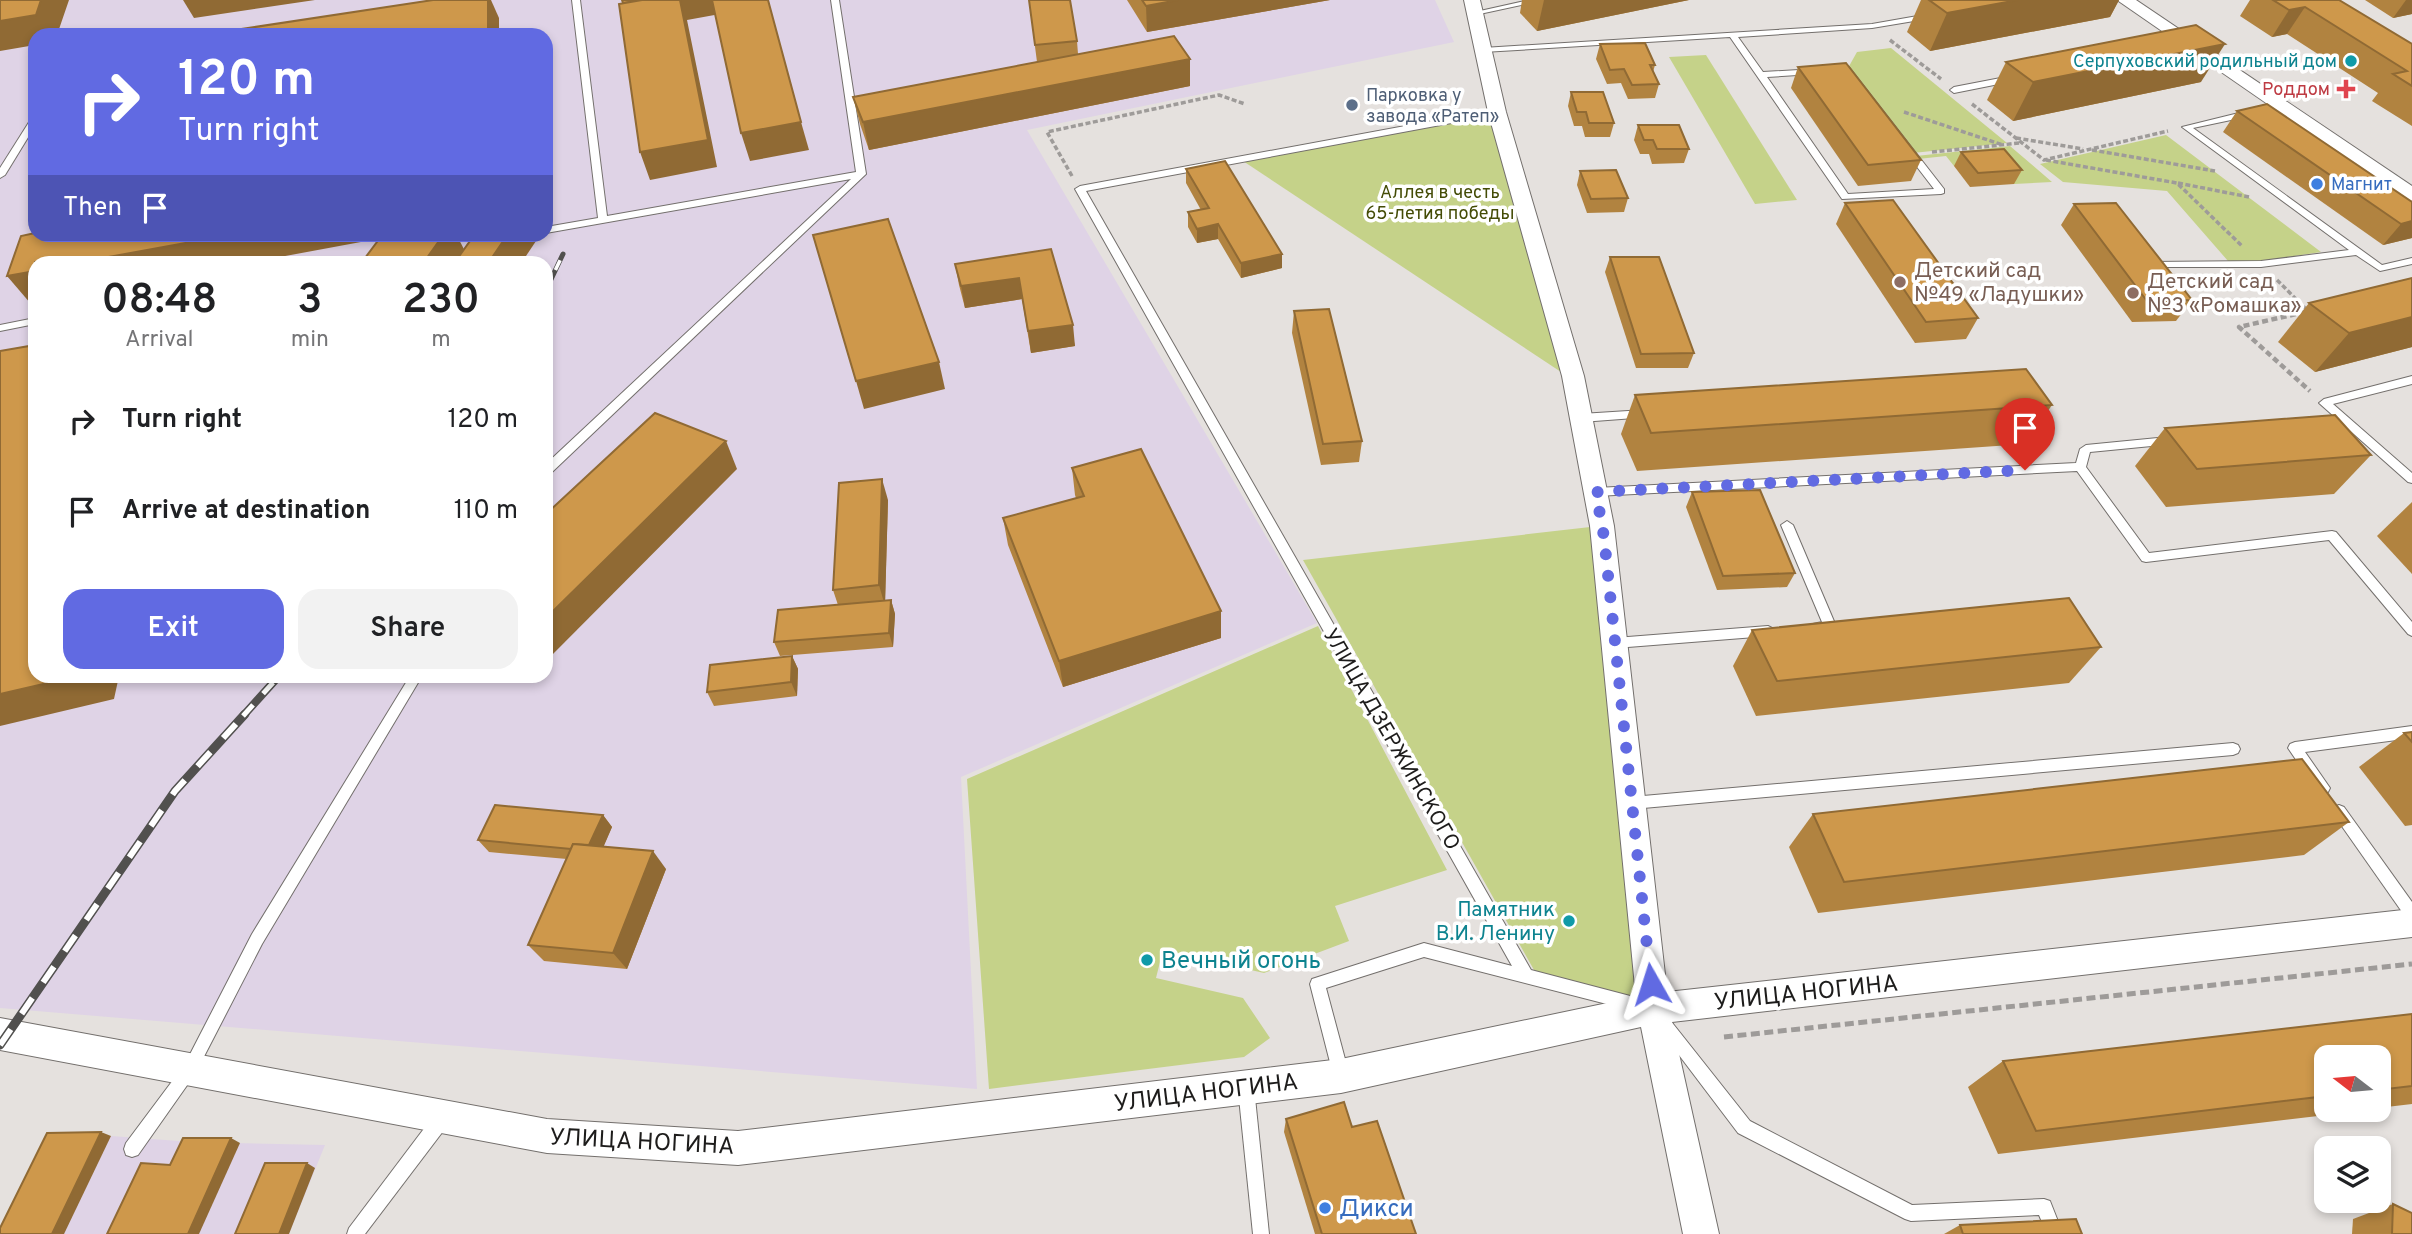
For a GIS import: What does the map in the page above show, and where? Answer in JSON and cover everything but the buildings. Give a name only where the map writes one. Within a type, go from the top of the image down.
[{"type":"street","points":[[2125,0],[2183,45],[2412,195]]},
{"type":"street","points":[[1474,6],[1497,112],[1573,376],[1596,492],[1615,643],[1653,1009],[1701,1234]]},
{"type":"street","name":"УЛИЦА НОГИНА","points":[[0,1034],[547,1136],[738,1148],[1341,1076],[1653,1009],[2412,923]]},
{"type":"lane","points":[[576,0],[603,220]]},
{"type":"lane","points":[[835,0],[861,174]]},
{"type":"lane","points":[[1474,6],[1541,0]]},
{"type":"lane","points":[[1483,50],[1872,26],[1936,14]]},
{"type":"lane","points":[[1732,35],[1845,197],[1941,191],[1846,69],[1761,75]]},
{"type":"lane","points":[[1954,90],[2020,77]]},
{"type":"lane","points":[[1080,189],[1497,112]]},
{"type":"lane","points":[[2186,127],[2258,112]]},
{"type":"lane","points":[[2186,127],[2380,268],[2412,261]]},
{"type":"lane","points":[[0,175],[28,131]]},
{"type":"lane","points":[[553,229],[861,174]]},
{"type":"lane","points":[[553,464],[861,174]]},
{"type":"lane","name":"УЛИЦА ДЗЕРЖИНСКОГО","points":[[1080,189],[1525,974]]},
{"type":"lane","points":[[2133,265],[2260,264],[2359,252]]},
{"type":"lane","points":[[0,328],[28,322]]},
{"type":"lane","points":[[2324,403],[2412,380]]},
{"type":"lane","points":[[2324,403],[2412,479]]},
{"type":"lane","points":[[1581,418],[1663,413]]},
{"type":"lane","points":[[2334,425],[2348,424]]},
{"type":"lane","points":[[2080,467],[2085,449],[2182,440]]},
{"type":"lane","points":[[1596,492],[2080,467]]},
{"type":"lane","points":[[2080,467],[2146,558],[2332,535],[2412,631]]},
{"type":"lane","points":[[1787,525],[1830,626],[1803,628]]},
{"type":"lane","points":[[1615,643],[1776,630]]},
{"type":"lane","points":[[132,1149],[190,1069],[257,939],[412,683]]},
{"type":"lane","points":[[2412,732],[2295,748],[2412,914]]},
{"type":"lane","points":[[1632,803],[2233,749]]},
{"type":"lane","points":[[1341,1076],[1317,984],[1424,950],[1653,1009],[1744,1127],[1911,1213],[2044,1207],[2055,1234]]},
{"type":"lane","points":[[1246,1088],[1261,1234]]},
{"type":"lane","points":[[355,1234],[443,1117]]},
{"type":"path","points":[[1872,26],[2044,160],[2295,206]]},
{"type":"path","points":[[1080,189],[1047,132],[1219,95],[1245,104]]},
{"type":"path","points":[[1872,102],[2003,145]]},
{"type":"path","points":[[2044,160],[2186,127]]},
{"type":"path","points":[[2015,138],[2219,171],[2242,168]]},
{"type":"path","points":[[1912,154],[2021,143]]},
{"type":"path","points":[[2177,183],[2309,312],[2239,327],[2324,403]]},
{"type":"path","points":[[1724,1037],[2412,964]]},
{"type":"shaded area","points":[[0,0],[1435,0],[1454,42],[1027,130],[1317,623],[961,777],[977,1089],[0,1008]]},
{"type":"shaded area","points":[[111,1136],[192,1142],[325,1145],[289,1234],[10,1234]]},
{"type":"green space","points":[[1891,48],[2007,143],[1913,153],[1848,68],[1857,52]]},
{"type":"green space","points":[[1706,55],[1797,200],[1755,204],[1669,57]]},
{"type":"green space","name":"Аллея в честь 65-летия победы","points":[[1494,116],[1561,372],[1243,161]]},
{"type":"green space","points":[[2166,135],[2321,252],[2262,261],[2228,261],[2167,191],[2063,182],[2040,164]]},
{"type":"green space","points":[[2010,146],[2052,182],[2014,184],[1996,164],[1954,166],[1946,156],[1918,159],[1916,156]]},
{"type":"green space","points":[[1599,526],[1647,1022],[1534,970],[1303,560]]},
{"type":"green space","points":[[1318,626],[1447,870],[1335,906],[1349,941],[1264,973],[1163,950],[1156,978],[1243,998],[1270,1038],[1244,1057],[989,1089],[967,779]]},
{"type":"railway","points":[[553,275],[563,254]]},
{"type":"railway","points":[[243,716],[273,683]]},
{"type":"railway","points":[[0,1045],[175,791],[245,714]]},
{"type":"place","name":"Серпуховский родильный дом","points":[[2351,61]]},
{"type":"place","name":"Роддом","points":[[2346,89]]},
{"type":"place","name":"Парковка у завода «Ратеп»","points":[[1352,105]]},
{"type":"place","name":"Магнит","points":[[2317,184]]},
{"type":"place","name":"Детский сад №49 «Ладушки»","points":[[1900,282]]},
{"type":"place","name":"Детский сад №3 «Ромашка»","points":[[2133,293]]},
{"type":"place","name":"Памятник В.И. Ленину","points":[[1569,921]]},
{"type":"place","name":"Вечный огонь","points":[[1147,960]]},
{"type":"place","name":"Дикси","points":[[1325,1208]]},
{"type":"route","points":[[1651,984],[1604,537],[1596,492],[2025,470]]}]
